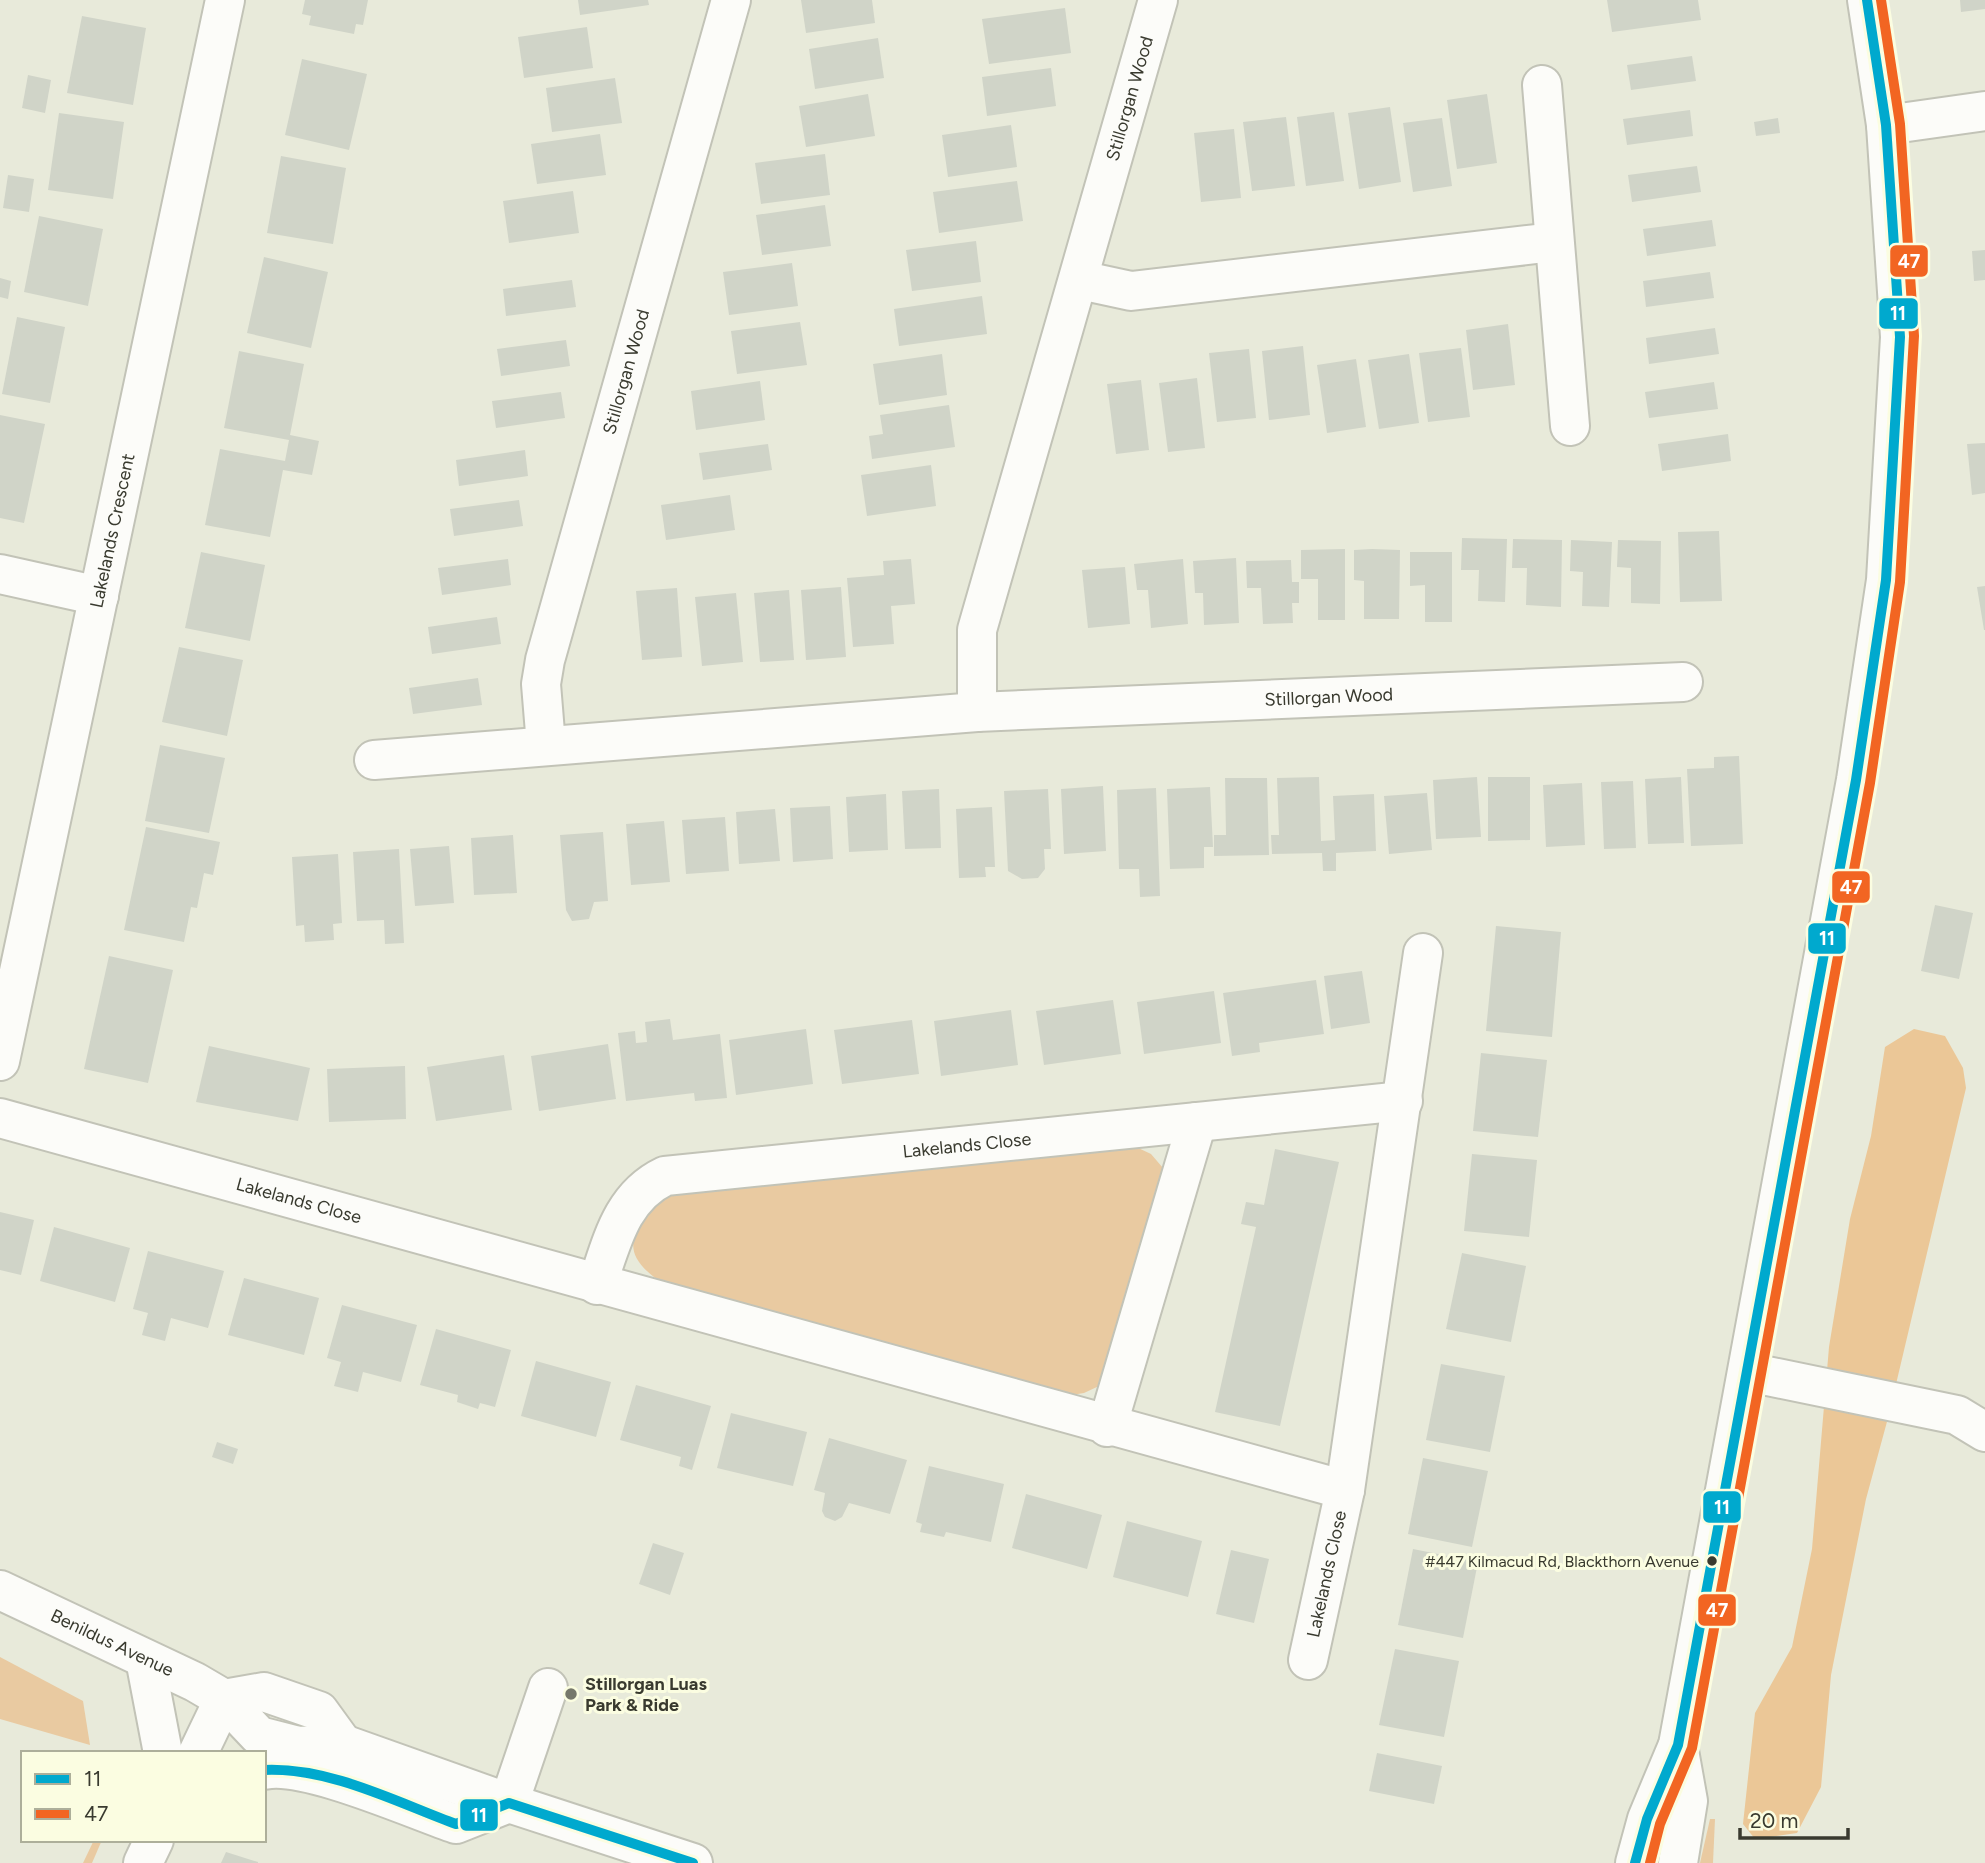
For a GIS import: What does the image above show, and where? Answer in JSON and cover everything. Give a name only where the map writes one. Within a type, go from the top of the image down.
[{"type":"street","name":"Lakelands Crescent","points":[[0,1061],[225,0]]},
{"type":"street","name":"Stillorgan Wood","points":[[546,745],[541,684],[545,660],[731,0]]},
{"type":"street","name":"Stillorgan Wood","points":[[977,712],[977,630],[1158,0]]},
{"type":"street","points":[[1635,1863],[1647,1819],[1678,1745],[1856,780],[1886,580],[1900,337],[1886,125],[1867,0]]},
{"type":"street","points":[[1542,85],[1570,426]]},
{"type":"street","points":[[1886,125],[1985,111]]},
{"type":"street","points":[[1080,279],[1131,291],[1554,242]]},
{"type":"street","points":[[0,574],[99,596]]},
{"type":"street","name":"Stillorgan Wood","points":[[374,760],[977,712],[1683,682]]},
{"type":"street","name":"Lakelands Close","points":[[1308,1660],[1345,1490],[1423,954]]},
{"type":"street","name":"Lakelands Close","points":[[597,1285],[626,1208],[649,1184],[665,1176],[1403,1101]]},
{"type":"street","name":"Lakelands Close","points":[[0,1118],[1107,1427],[1345,1490]]},
{"type":"street","points":[[1107,1427],[1197,1122]]},
{"type":"street","points":[[1748,1371],[1957,1415],[1985,1432]]},
{"type":"street","name":"Benildus Avenue","points":[[0,1590],[195,1682],[224,1699],[259,1736],[298,1746],[343,1744],[509,1803]]},
{"type":"street","points":[[145,1659],[163,1751]]},
{"type":"street","points":[[509,1803],[548,1688]]},
{"type":"street","points":[[199,1751],[224,1699]]},
{"type":"street","points":[[1678,1745],[1688,1801],[1678,1863]]},
{"type":"street","points":[[266,1770],[273,1768],[311,1774],[456,1824],[509,1803],[693,1863]]},
{"type":"street","points":[[143,1863],[153,1842]]},
{"type":"shaded area","points":[[1914,1029],[1945,1036],[1963,1068],[1966,1088],[1888,1418],[1866,1499],[1831,1675],[1821,1787],[1797,1833],[1755,1839],[1743,1824],[1755,1713],[1792,1647],[1812,1549],[1829,1347],[1850,1219],[1871,1136],[1885,1047]]},
{"type":"shaded area","points":[[1134,1146],[1151,1154],[1163,1168],[1099,1386],[1084,1393],[1065,1396],[665,1285],[650,1274],[635,1253],[635,1233],[657,1195]]},
{"type":"shaded area","points":[[0,1657],[83,1701],[90,1745],[0,1719]]},
{"type":"shaded area","points":[[1710,1819],[1715,1819],[1713,1863],[1700,1863]]},
{"type":"shaded area","points":[[93,1842],[101,1842],[92,1863],[83,1863]]},
{"type":"building","points":[[305,0],[368,0],[363,25],[356,24],[354,34],[309,25],[311,16],[302,14]]},
{"type":"building","points":[[578,0],[648,0],[649,5],[580,15]]},
{"type":"building","points":[[801,0],[872,0],[875,23],[806,33]]},
{"type":"building","points":[[1607,0],[1698,0],[1701,20],[1612,32]]},
{"type":"building","points":[[1960,0],[1985,0],[1985,9],[1961,12]]},
{"type":"building","points":[[1065,8],[1071,53],[989,64],[982,19]]},
{"type":"building","points":[[82,16],[146,28],[133,105],[67,93]]},
{"type":"building","points":[[587,27],[593,68],[524,78],[518,37]]},
{"type":"building","points":[[878,38],[884,78],[815,89],[809,49]]},
{"type":"building","points":[[1692,56],[1696,81],[1631,90],[1627,65]]},
{"type":"building","points":[[302,59],[367,74],[349,150],[285,135]]},
{"type":"building","points":[[1051,68],[1056,106],[987,116],[982,77]]},
{"type":"building","points":[[28,75],[51,80],[45,113],[22,108]]},
{"type":"building","points":[[615,78],[622,123],[552,132],[546,88]]},
{"type":"building","points":[[868,94],[875,136],[806,147],[799,106]]},
{"type":"building","points":[[1487,94],[1497,163],[1457,169],[1447,100]]},
{"type":"building","points":[[1390,107],[1401,182],[1359,189],[1348,113]]},
{"type":"building","points":[[1690,110],[1693,136],[1627,145],[1623,119]]},
{"type":"building","points":[[1334,112],[1344,181],[1306,186],[1297,117]]},
{"type":"building","points":[[59,113],[124,122],[113,199],[48,190]]},
{"type":"building","points":[[1286,117],[1295,186],[1252,191],[1243,122]]},
{"type":"building","points":[[1442,118],[1452,186],[1413,192],[1403,123]]},
{"type":"building","points":[[1778,118],[1780,133],[1756,136],[1754,122]]},
{"type":"building","points":[[1011,125],[1017,167],[948,177],[942,135]]},
{"type":"building","points":[[1234,129],[1241,198],[1201,202],[1194,133]]},
{"type":"building","points":[[600,134],[606,175],[537,184],[531,144]]},
{"type":"building","points":[[825,154],[830,195],[761,204],[755,163]]},
{"type":"building","points":[[281,156],[346,168],[333,244],[267,233]]},
{"type":"building","points":[[1697,166],[1701,192],[1632,202],[1628,175]]},
{"type":"building","points":[[8,175],[34,179],[29,212],[3,208]]},
{"type":"building","points":[[1017,181],[1023,221],[939,233],[933,192]]},
{"type":"building","points":[[573,191],[579,233],[509,243],[503,201]]},
{"type":"building","points":[[825,205],[831,246],[762,255],[756,215]]},
{"type":"building","points":[[39,216],[103,229],[88,306],[24,292]]},
{"type":"building","points":[[1712,220],[1716,246],[1647,256],[1643,229]]},
{"type":"building","points":[[976,241],[981,282],[912,291],[906,250]]},
{"type":"building","points":[[1985,250],[1985,280],[1974,281],[1972,251]]},
{"type":"building","points":[[264,257],[328,272],[311,348],[247,333]]},
{"type":"building","points":[[792,263],[798,306],[729,315],[723,272]]},
{"type":"building","points":[[1710,272],[1714,298],[1646,307],[1643,281]]},
{"type":"building","points":[[0,278],[11,281],[8,299],[0,297]]},
{"type":"building","points":[[572,280],[576,307],[506,316],[503,289]]},
{"type":"building","points":[[982,296],[987,334],[899,346],[894,309]]},
{"type":"building","points":[[17,317],[65,327],[50,403],[2,394]]},
{"type":"building","points":[[800,322],[807,365],[737,374],[731,331]]},
{"type":"building","points":[[1508,324],[1515,385],[1473,390],[1466,330]]},
{"type":"building","points":[[1715,328],[1719,354],[1649,364],[1646,338]]},
{"type":"building","points":[[566,340],[570,366],[501,376],[497,349]]},
{"type":"building","points":[[1303,346],[1310,415],[1269,420],[1262,351]]},
{"type":"building","points":[[1461,348],[1470,417],[1428,422],[1419,353]]},
{"type":"building","points":[[1249,349],[1256,418],[1217,422],[1209,353]]},
{"type":"building","points":[[239,351],[304,364],[290,435],[319,441],[312,475],[283,470],[270,537],[205,525],[220,449],[285,461],[289,440],[224,428]]},
{"type":"building","points":[[942,354],[947,395],[879,405],[873,364]]},
{"type":"building","points":[[1409,354],[1419,423],[1379,429],[1368,360]]},
{"type":"building","points":[[1356,359],[1366,427],[1327,433],[1317,365]]},
{"type":"building","points":[[1197,378],[1205,448],[1168,452],[1159,383]]},
{"type":"building","points":[[1141,380],[1149,450],[1116,454],[1107,384]]},
{"type":"building","points":[[760,381],[765,420],[696,430],[691,391]]},
{"type":"building","points":[[1714,382],[1718,409],[1649,418],[1645,392]]},
{"type":"building","points":[[561,392],[565,418],[496,428],[492,401]]},
{"type":"building","points":[[949,405],[955,447],[872,459],[869,436],[883,434],[880,415]]},
{"type":"building","points":[[0,415],[45,424],[24,523],[0,518]]},
{"type":"building","points":[[1728,434],[1731,461],[1662,471],[1658,444]]},
{"type":"building","points":[[1985,443],[1985,493],[1972,495],[1967,444]]},
{"type":"building","points":[[768,444],[772,470],[703,480],[699,453]]},
{"type":"building","points":[[525,450],[528,476],[459,486],[456,460]]},
{"type":"building","points":[[931,465],[936,506],[867,516],[861,475]]},
{"type":"building","points":[[730,495],[735,530],[666,540],[661,505]]},
{"type":"building","points":[[519,500],[523,526],[454,536],[450,509]]},
{"type":"building","points":[[1719,531],[1722,601],[1680,602],[1678,532]]},
{"type":"building","points":[[1462,538],[1507,539],[1505,602],[1478,601],[1479,570],[1461,570]]},
{"type":"building","points":[[1513,539],[1562,540],[1561,607],[1526,605],[1527,568],[1512,568]]},
{"type":"building","points":[[1571,540],[1612,542],[1609,607],[1582,606],[1583,572],[1570,571]]},
{"type":"building","points":[[1618,540],[1661,541],[1660,604],[1631,603],[1631,568],[1617,567]]},
{"type":"building","points":[[1345,549],[1345,620],[1318,620],[1318,579],[1301,579],[1301,550]]},
{"type":"building","points":[[1354,550],[1400,550],[1399,619],[1364,619],[1364,581],[1354,580]]},
{"type":"building","points":[[201,552],[265,565],[250,641],[185,628]]},
{"type":"building","points":[[1410,552],[1452,552],[1452,622],[1425,622],[1425,585],[1410,586]]},
{"type":"building","points":[[1236,558],[1239,623],[1204,625],[1203,593],[1195,593],[1193,561]]},
{"type":"building","points":[[508,559],[511,585],[442,595],[438,568]]},
{"type":"building","points":[[911,559],[915,604],[891,606],[894,644],[853,647],[847,578],[884,575],[883,561]]},
{"type":"building","points":[[1183,559],[1188,624],[1151,628],[1148,590],[1137,590],[1134,564]]},
{"type":"building","points":[[1291,560],[1292,582],[1299,582],[1299,603],[1292,603],[1293,623],[1263,624],[1261,588],[1247,588],[1246,561]]},
{"type":"building","points":[[1125,567],[1130,624],[1088,628],[1082,570]]},
{"type":"building","points":[[1985,586],[1985,630],[1984,630],[1977,587]]},
{"type":"building","points":[[841,587],[846,657],[806,660],[801,590]]},
{"type":"building","points":[[677,588],[682,657],[642,660],[636,591]]},
{"type":"building","points":[[789,590],[794,660],[760,662],[754,593]]},
{"type":"building","points":[[736,593],[743,662],[702,666],[695,597]]},
{"type":"building","points":[[497,617],[501,644],[432,654],[428,627]]},
{"type":"building","points":[[179,647],[243,660],[227,736],[162,722]]},
{"type":"building","points":[[478,678],[482,705],[413,714],[409,688]]},
{"type":"building","points":[[160,745],[225,758],[209,833],[145,821]]},
{"type":"building","points":[[1739,756],[1743,844],[1691,846],[1687,769],[1714,768],[1714,757]]},
{"type":"building","points":[[1319,777],[1321,841],[1335,840],[1333,796],[1374,794],[1376,851],[1336,853],[1336,871],[1323,871],[1322,853],[1272,854],[1271,835],[1279,835],[1277,778]]},
{"type":"building","points":[[1477,777],[1481,837],[1436,839],[1433,780]]},
{"type":"building","points":[[1488,777],[1530,777],[1530,840],[1488,841]]},
{"type":"building","points":[[1681,777],[1684,843],[1648,844],[1645,779]]},
{"type":"building","points":[[1225,778],[1267,778],[1269,855],[1214,856],[1214,835],[1226,835]]},
{"type":"building","points":[[1633,781],[1636,848],[1604,849],[1601,782]]},
{"type":"building","points":[[1582,783],[1585,845],[1546,847],[1543,785]]},
{"type":"building","points":[[1103,786],[1106,851],[1064,854],[1061,789]]},
{"type":"building","points":[[1210,787],[1213,847],[1204,847],[1204,868],[1170,869],[1167,789]]},
{"type":"building","points":[[1156,788],[1160,896],[1140,897],[1139,869],[1119,869],[1117,790]]},
{"type":"building","points":[[939,789],[941,848],[905,849],[902,791]]},
{"type":"building","points":[[1048,789],[1051,849],[1044,849],[1045,869],[1038,878],[1022,879],[1008,871],[1004,791]]},
{"type":"building","points":[[1427,793],[1432,850],[1389,854],[1384,796]]},
{"type":"building","points":[[886,794],[888,850],[849,852],[846,797]]},
{"type":"building","points":[[830,806],[833,859],[793,862],[790,808]]},
{"type":"building","points":[[992,807],[995,867],[985,867],[986,877],[959,878],[956,809]]},
{"type":"building","points":[[775,809],[780,861],[739,864],[736,812]]},
{"type":"building","points":[[725,817],[729,871],[686,874],[682,820]]},
{"type":"building","points":[[664,821],[670,882],[631,885],[626,824]]},
{"type":"building","points":[[146,827],[220,842],[213,875],[204,873],[197,908],[191,907],[184,942],[124,930]]},
{"type":"building","points":[[603,832],[608,901],[594,902],[589,919],[572,921],[566,910],[560,835]]},
{"type":"building","points":[[513,835],[517,893],[474,895],[471,838]]},
{"type":"building","points":[[449,846],[454,903],[415,906],[410,849]]},
{"type":"building","points":[[399,849],[404,943],[385,944],[384,920],[357,921],[353,852]]},
{"type":"building","points":[[338,854],[342,923],[333,924],[334,940],[305,942],[304,925],[296,926],[292,857]]},
{"type":"building","points":[[1935,905],[1973,913],[1959,979],[1921,971]]},
{"type":"building","points":[[1496,926],[1561,932],[1552,1037],[1486,1031]]},
{"type":"building","points":[[109,956],[173,970],[148,1083],[84,1069]]},
{"type":"building","points":[[1362,971],[1370,1023],[1331,1029],[1324,976]]},
{"type":"building","points":[[1316,980],[1324,1034],[1259,1043],[1260,1052],[1232,1056],[1223,993]]},
{"type":"building","points":[[1214,991],[1221,1043],[1144,1054],[1137,1002]]},
{"type":"building","points":[[1113,1000],[1121,1054],[1044,1065],[1036,1011]]},
{"type":"building","points":[[1011,1010],[1018,1065],[941,1076],[934,1021]]},
{"type":"building","points":[[670,1019],[673,1040],[720,1034],[727,1098],[695,1101],[694,1093],[626,1101],[618,1033],[635,1031],[636,1043],[647,1042],[645,1022]]},
{"type":"building","points":[[912,1020],[919,1074],[842,1084],[834,1030]]},
{"type":"building","points":[[806,1029],[813,1084],[736,1095],[729,1040]]},
{"type":"building","points":[[608,1044],[616,1099],[539,1111],[531,1056]]},
{"type":"building","points":[[209,1046],[310,1068],[298,1121],[196,1102]]},
{"type":"building","points":[[1481,1053],[1547,1060],[1538,1137],[1473,1131]]},
{"type":"building","points":[[504,1055],[512,1110],[436,1121],[427,1067]]},
{"type":"building","points":[[405,1066],[406,1119],[329,1122],[327,1069]]},
{"type":"building","points":[[1275,1149],[1339,1162],[1280,1426],[1215,1412],[1256,1227],[1241,1224],[1246,1202],[1264,1205]]},
{"type":"building","points":[[1472,1154],[1537,1160],[1529,1237],[1464,1231]]},
{"type":"building","points":[[0,1212],[34,1220],[21,1275],[0,1270]]},
{"type":"building","points":[[54,1227],[130,1248],[115,1302],[40,1281]]},
{"type":"building","points":[[148,1251],[224,1271],[208,1328],[171,1318],[165,1341],[142,1335],[148,1313],[133,1309]]},
{"type":"building","points":[[1462,1253],[1526,1266],[1511,1342],[1446,1329]]},
{"type":"building","points":[[244,1278],[319,1298],[304,1355],[228,1335]]},
{"type":"building","points":[[342,1305],[417,1325],[401,1382],[363,1372],[358,1392],[334,1386],[341,1362],[327,1358]]},
{"type":"building","points":[[436,1329],[511,1350],[495,1407],[480,1403],[478,1409],[457,1402],[458,1395],[420,1385]]},
{"type":"building","points":[[536,1361],[611,1382],[596,1437],[521,1416]]},
{"type":"building","points":[[1441,1364],[1505,1376],[1490,1452],[1426,1440]]},
{"type":"building","points":[[636,1385],[711,1406],[692,1470],[679,1466],[681,1457],[620,1440]]},
{"type":"building","points":[[731,1413],[807,1432],[793,1486],[717,1468]]},
{"type":"building","points":[[829,1438],[907,1460],[890,1514],[849,1503],[842,1517],[835,1521],[825,1517],[822,1511],[825,1493],[814,1490]]},
{"type":"building","points":[[217,1442],[238,1449],[233,1464],[212,1457]]},
{"type":"building","points":[[1423,1458],[1488,1471],[1472,1547],[1408,1534]]},
{"type":"building","points":[[929,1466],[1004,1484],[991,1542],[946,1532],[944,1537],[920,1532],[922,1524],[916,1522]]},
{"type":"building","points":[[1026,1494],[1102,1515],[1087,1569],[1012,1548]]},
{"type":"building","points":[[1127,1521],[1202,1541],[1188,1597],[1113,1577]]},
{"type":"building","points":[[653,1543],[684,1553],[670,1595],[639,1584]]},
{"type":"building","points":[[1413,1549],[1478,1562],[1463,1638],[1398,1625]]},
{"type":"building","points":[[1231,1550],[1269,1559],[1254,1623],[1216,1614]]},
{"type":"building","points":[[1395,1649],[1459,1661],[1444,1737],[1379,1725]]},
{"type":"building","points":[[1377,1753],[1442,1766],[1434,1804],[1369,1791]]},
{"type":"building","points":[[226,1852],[258,1862],[258,1863],[221,1863]]},
{"type":"transit line","name":"11","points":[[1635,1863],[1647,1819],[1678,1745],[1856,780],[1886,580],[1900,337],[1886,125],[1867,0]]},
{"type":"transit line","name":"47","points":[[1650,1863],[1660,1824],[1692,1748],[1870,783],[1900,582],[1914,336],[1900,124],[1881,0]]},
{"type":"transit line","name":"11","points":[[266,1770],[313,1774],[338,1780],[456,1824],[509,1803],[693,1863]]},
{"type":"place","name":"#447 Kilmacud Rd, Blackthorn Avenue","points":[[1712,1561]]},
{"type":"place","name":"Stillorgan Luas Park & Ride","points":[[571,1694]]}]
